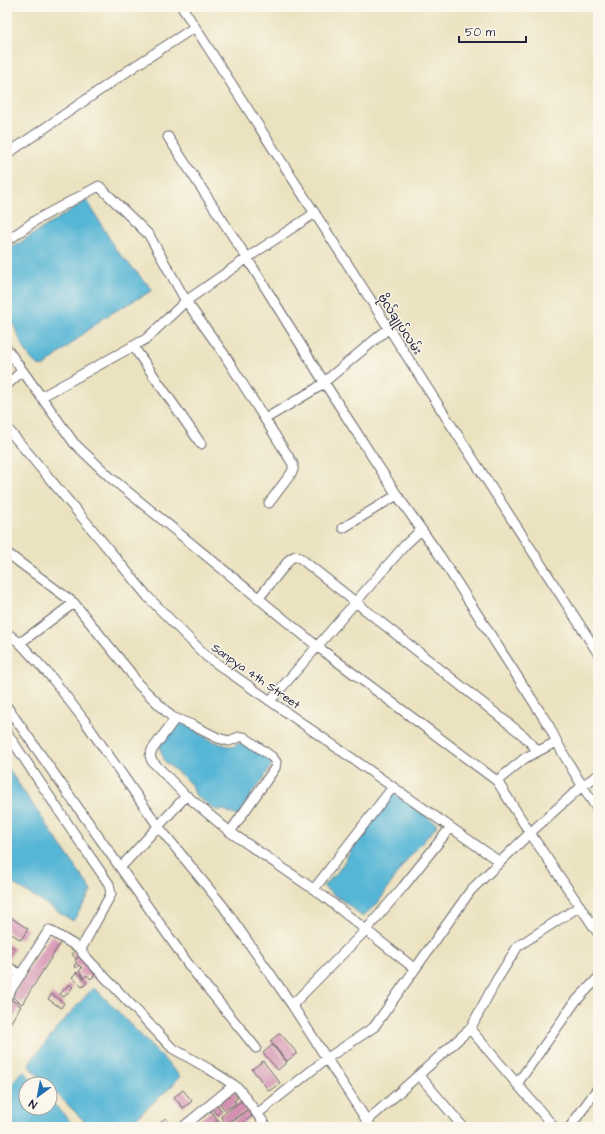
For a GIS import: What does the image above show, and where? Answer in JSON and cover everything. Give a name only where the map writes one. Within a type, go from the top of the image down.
[{"type":"street","name":"ဗိုလ်ချုပ်လမ်း","points":[[182,7],[598,653]]},
{"type":"street","points":[[7,154],[135,66],[196,27]]},
{"type":"street","points":[[168,137],[247,258],[324,382],[397,495],[440,556],[545,720],[556,742],[598,810]]},
{"type":"street","points":[[7,241],[36,220],[99,186],[149,235],[186,301],[224,354],[293,464],[293,470],[290,475],[269,503]]},
{"type":"street","points":[[41,397],[146,339],[186,301],[247,258],[315,214]]},
{"type":"street","points":[[265,419],[317,388],[389,328]]},
{"type":"street","points":[[133,346],[201,444]]},
{"type":"street","points":[[7,349],[74,443],[105,473],[316,646],[497,781],[530,833],[598,933]]},
{"type":"street","points":[[7,385],[22,370]]},
{"type":"street","name":"Sanpya 4th Street","points":[[7,428],[148,597],[206,656],[500,862]]},
{"type":"street","points":[[343,528],[397,495]]},
{"type":"street","points":[[270,701],[316,646],[405,545],[421,530]]},
{"type":"street","points":[[7,552],[74,603],[138,684],[168,714],[175,719],[192,725],[218,738],[229,740],[244,737],[272,757],[276,762],[275,768],[230,832]]},
{"type":"street","points":[[258,599],[290,559],[295,556],[300,558],[524,736],[538,751]]},
{"type":"street","points":[[20,643],[74,603]]},
{"type":"street","points":[[7,633],[20,643],[52,678],[84,720],[158,826],[223,906],[292,1005],[368,1124],[418,1075],[470,1029],[496,981],[518,946],[580,906]]},
{"type":"street","points":[[7,707],[191,968],[256,1048]]},
{"type":"street","points":[[175,719],[152,750],[150,756],[152,761],[186,796],[189,796],[230,832],[314,889],[415,969]]},
{"type":"street","points":[[7,733],[110,884],[111,894],[81,948]]},
{"type":"street","points":[[497,781],[525,758],[556,742]]},
{"type":"street","points":[[257,1114],[326,1059],[374,1027],[471,890],[530,833],[582,786],[598,775]]},
{"type":"street","points":[[314,889],[393,787]]},
{"type":"street","points":[[121,867],[186,796]]},
{"type":"street","points":[[292,1005],[366,930],[403,887],[450,828]]},
{"type":"street","points":[[7,996],[49,930],[81,948],[83,954],[172,1048],[209,1069],[239,1089],[267,1127]]},
{"type":"street","points":[[7,966],[21,975]]},
{"type":"street","points":[[517,1084],[575,1002],[598,978]]},
{"type":"street","points":[[470,1029],[554,1127]]},
{"type":"street","points":[[418,1075],[463,1127]]},
{"type":"street","points":[[188,1125],[234,1085]]},
{"type":"street","points":[[570,1127],[598,1088]]},
{"type":"water","points":[[87,200],[116,250],[153,290],[103,318],[43,367],[36,364],[30,358],[7,312],[7,251]]},
{"type":"water","points":[[180,723],[191,726],[208,739],[233,747],[242,741],[248,741],[273,763],[237,816],[224,810],[216,810],[196,796],[191,785],[165,762],[160,749],[162,740],[170,730]]},
{"type":"water","points":[[7,767],[92,891],[73,921],[7,880]]},
{"type":"water","points":[[393,793],[437,824],[405,862],[378,903],[363,916],[361,916],[323,886],[337,873],[348,856],[357,837]]},
{"type":"water","points":[[93,988],[99,992],[180,1076],[172,1086],[126,1127],[90,1127],[58,1095],[58,1076],[38,1076],[30,1068],[29,1063]]},
{"type":"water","points":[[25,1072],[28,1076],[18,1076],[18,1116],[58,1116],[58,1108],[76,1127],[8,1127],[7,1092],[20,1073]]},
{"type":"building","points":[[7,915],[28,929],[21,940],[7,931]]},
{"type":"building","points":[[51,935],[61,942],[22,1004],[12,997]]},
{"type":"building","points":[[7,943],[15,949],[7,961]]},
{"type":"building","points":[[76,951],[80,955],[76,959],[72,954]]},
{"type":"building","points":[[80,956],[95,975],[91,979],[87,975],[84,978],[79,971],[82,968],[79,965],[76,968],[74,965],[77,963],[75,960]]},
{"type":"building","points":[[77,972],[87,983],[82,987],[72,977]]},
{"type":"building","points":[[69,984],[73,987],[64,997],[60,994]]},
{"type":"building","points":[[52,994],[64,1003],[61,1008],[48,999]]},
{"type":"building","points":[[10,999],[21,1006],[7,1028],[7,1005]]},
{"type":"building","points":[[280,1033],[297,1053],[287,1061],[270,1041]]},
{"type":"building","points":[[272,1045],[287,1062],[278,1070],[263,1053]]},
{"type":"building","points":[[263,1061],[280,1083],[269,1091],[252,1069]]},
{"type":"building","points":[[183,1090],[192,1101],[183,1108],[174,1097]]},
{"type":"building","points":[[232,1091],[238,1098],[234,1100],[236,1103],[225,1110],[218,1101]]},
{"type":"building","points":[[241,1101],[248,1109],[226,1124],[221,1116]]},
{"type":"building","points":[[217,1104],[222,1111],[217,1115],[212,1109]]},
{"type":"building","points":[[248,1110],[252,1116],[238,1127],[226,1127]]},
{"type":"building","points":[[211,1111],[218,1120],[209,1127],[198,1127],[195,1123]]},
{"type":"building","points":[[166,1118],[172,1125],[169,1127],[160,1127],[158,1124]]},
{"type":"building","points":[[220,1121],[224,1126],[223,1127],[212,1127]]}]
